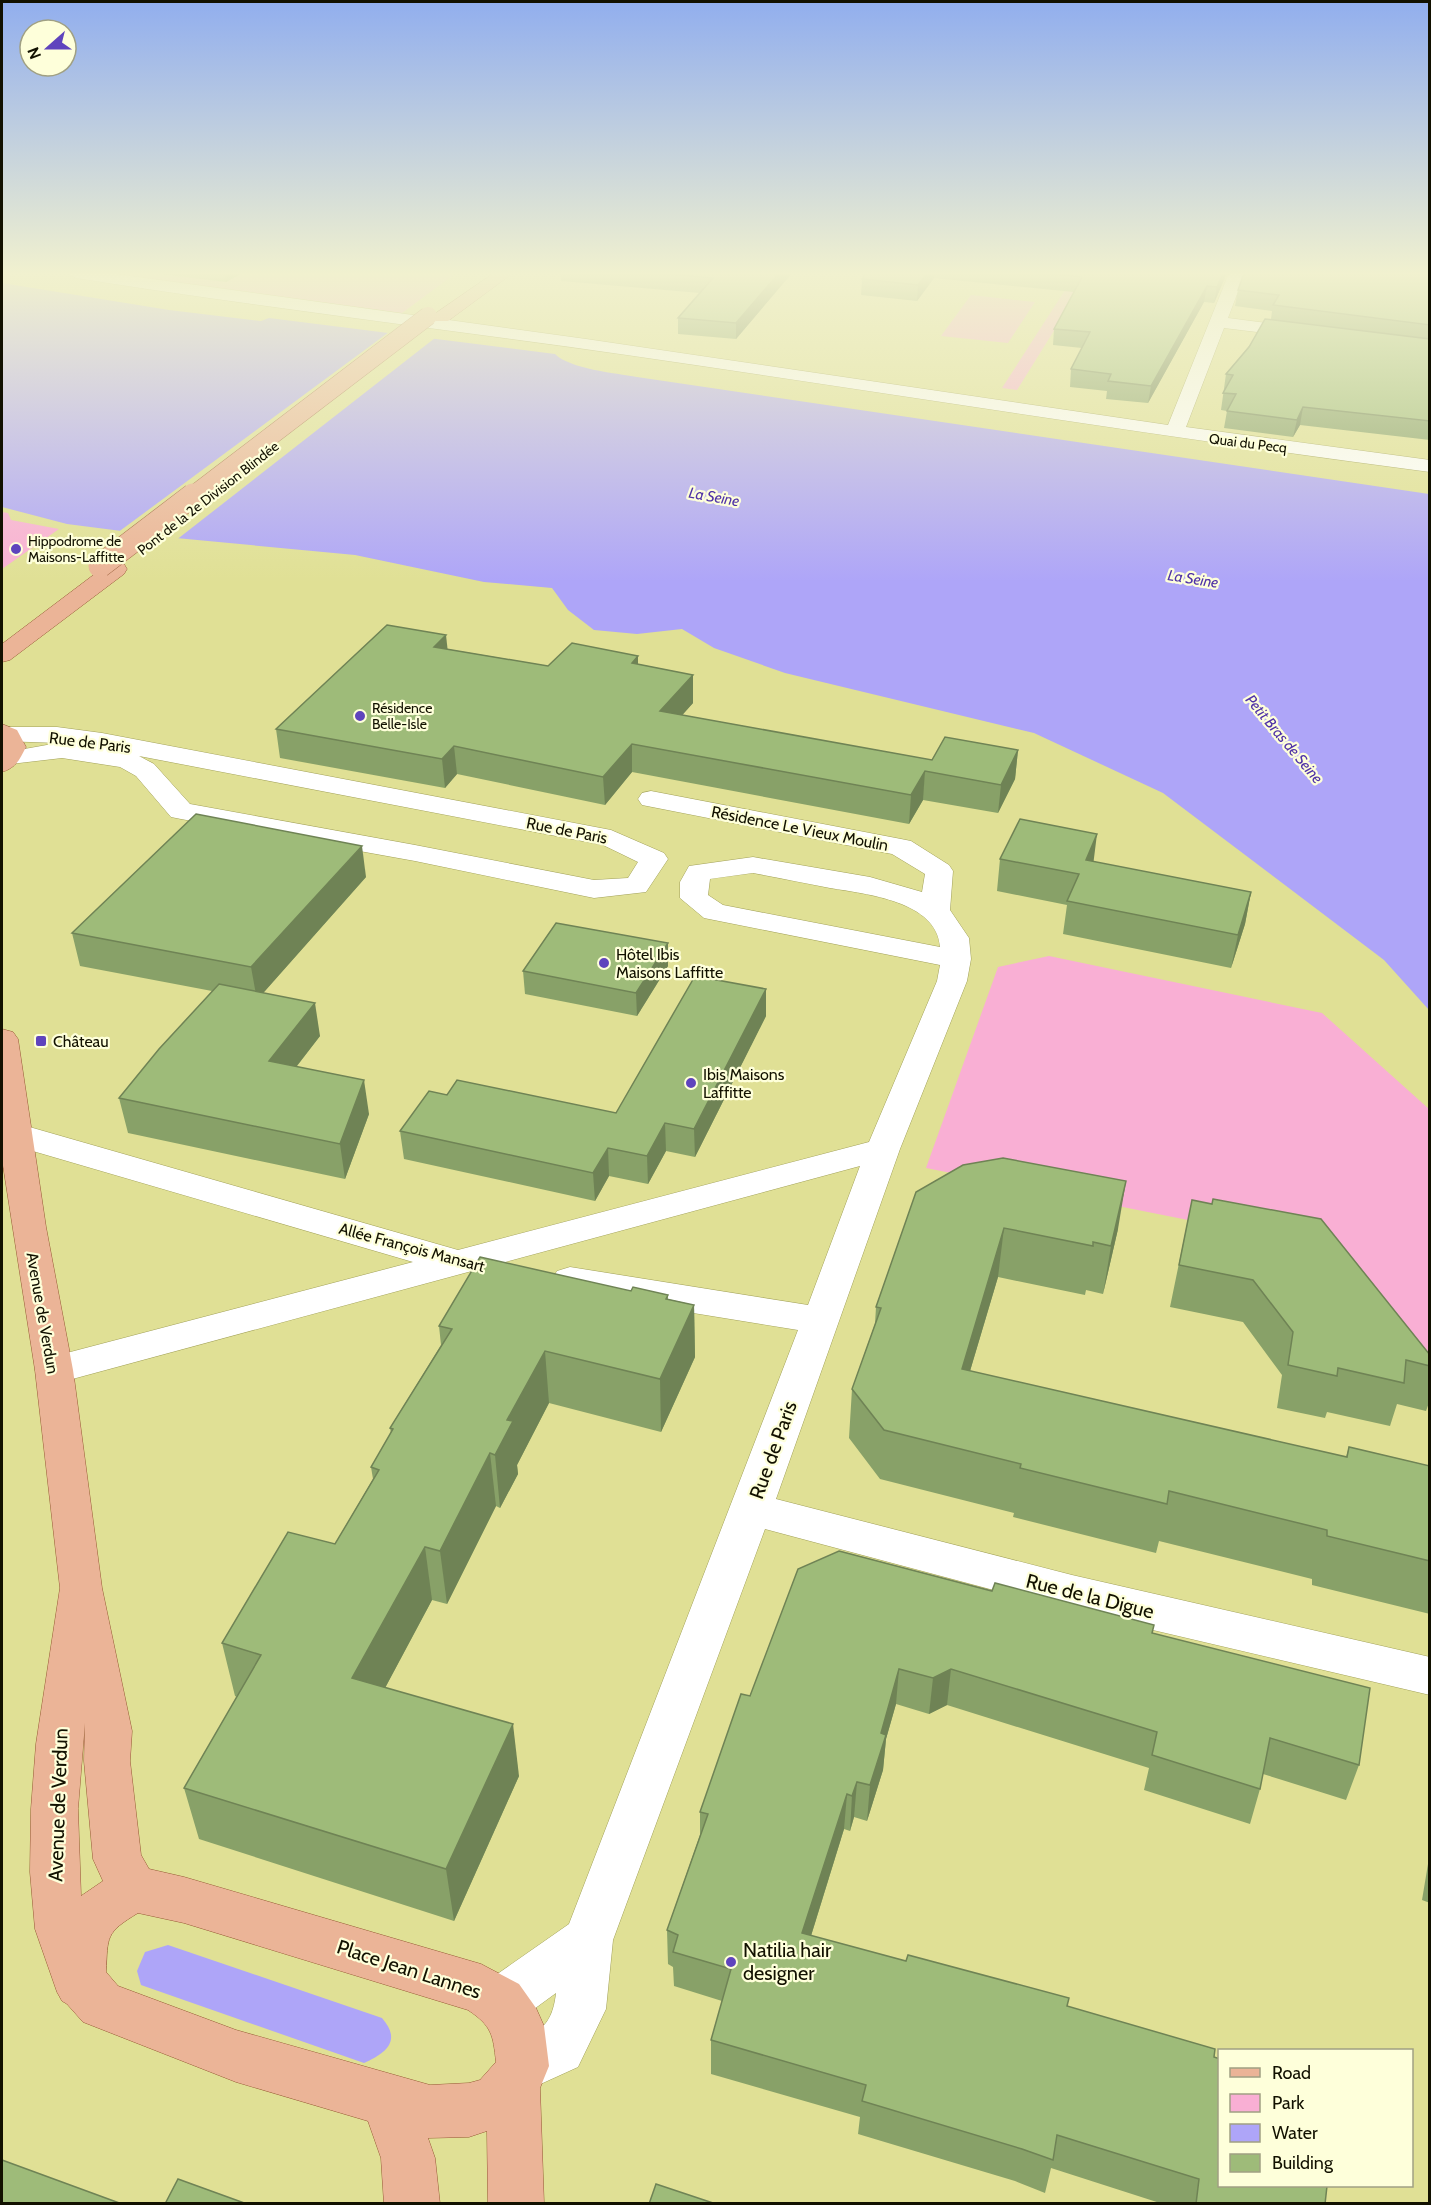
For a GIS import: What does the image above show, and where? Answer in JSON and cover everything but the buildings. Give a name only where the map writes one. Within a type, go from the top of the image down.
[{"type":"main road","name":"Pont de la 2e Division Blindée","points":[[108,567],[357,376]]},
{"type":"main road","points":[[2,638],[108,567]]},
{"type":"main road","points":[[2,655],[108,567]]},
{"type":"main road","name":"Avenue de Verdun","points":[[2,1039],[14,1134],[54,1370],[81,1588],[109,1731],[107,1761],[117,1859],[134,1889]]},
{"type":"main road","name":"Avenue de Verdun","points":[[80,1984],[58,1929],[54,1887],[57,1749],[81,1588]]},
{"type":"main road","points":[[134,1889],[105,1906],[84,1928],[80,1984],[88,1996],[111,2008],[236,2056],[388,2102],[430,2112],[469,2110],[496,2102],[518,2075]]},
{"type":"main road","name":"Place Jean Lannes","points":[[134,1889],[184,1900],[481,1989],[501,2002],[518,2026],[518,2075]]},
{"type":"main road","points":[[516,2204],[518,2075]]},
{"type":"main road","points":[[388,2102],[408,2158],[412,2204]]},
{"type":"street","name":"Quai du Pecq","points":[[796,376],[1174,433],[1430,466]]},
{"type":"street","points":[[1174,433],[1196,376]]},
{"type":"street","name":"Rue de Paris","points":[[68,736],[611,838],[654,859],[647,873],[636,886],[594,889],[181,811],[145,770],[129,761],[101,754],[4,747],[68,736]]},
{"type":"street","name":"Résidence Le Vieux Moulin","points":[[651,799],[901,847],[939,871],[935,911]]},
{"type":"street","points":[[935,911],[890,890],[753,865],[699,872],[694,882],[694,898],[714,912],[956,959]]},
{"type":"street","name":"Rue de Paris","points":[[518,2075],[560,2049],[580,2009],[588,1940],[752,1509],[883,1149],[952,981],[957,949],[948,925],[935,911]]},
{"type":"street","name":"Allée François Mansart","points":[[14,1134],[456,1262],[820,1320]]},
{"type":"street","points":[[54,1370],[883,1149]]},
{"type":"street","name":"Rue de la Digue","points":[[752,1509],[1072,1593],[1430,1677]]},
{"type":"street","points":[[501,2002],[588,1940]]},
{"type":"green space","points":[[1010,376],[1026,376],[1017,390],[1002,388]]},
{"type":"green space","name":"Hippodrome de Maisons-Laffitte","points":[[2,512],[8,513],[11,520],[59,529],[2,569]]},
{"type":"green space","points":[[1049,956],[1322,1013],[1429,1109],[1429,1372],[1334,1249],[926,1168],[998,967]]},
{"type":"water","points":[[2,376],[630,376],[1429,494],[1429,1010],[1384,960],[1163,793],[1034,733],[785,673],[714,648],[682,629],[637,634],[594,630],[568,610],[552,588],[484,582],[355,555],[176,538],[67,524],[2,507]]},
{"type":"water","points":[[168,1945],[382,2018],[391,2033],[389,2045],[379,2055],[364,2063],[141,1985],[137,1971],[145,1952]]},
{"type":"pier","points":[[330,376],[386,376],[175,541],[117,533]]},
{"type":"place","name":"Hippodrome de Maisons-Laffitte","points":[[16,549]]},
{"type":"place","name":"Résidence Belle-Isle","points":[[360,716]]},
{"type":"place","name":"Hôtel Ibis Maisons Laffitte","points":[[604,963]]},
{"type":"place","name":"Château","points":[[41,1041]]},
{"type":"place","name":"Ibis Maisons Laffitte","points":[[691,1083]]},
{"type":"place","name":"Natilia hair designer","points":[[731,1962]]},
{"type":"water label","name":"La Seine","points":[[714,497]]},
{"type":"water label","name":"La Seine","points":[[1193,579]]},
{"type":"water label","name":"Petit Bras de Seine","points":[[1284,739]]}]
